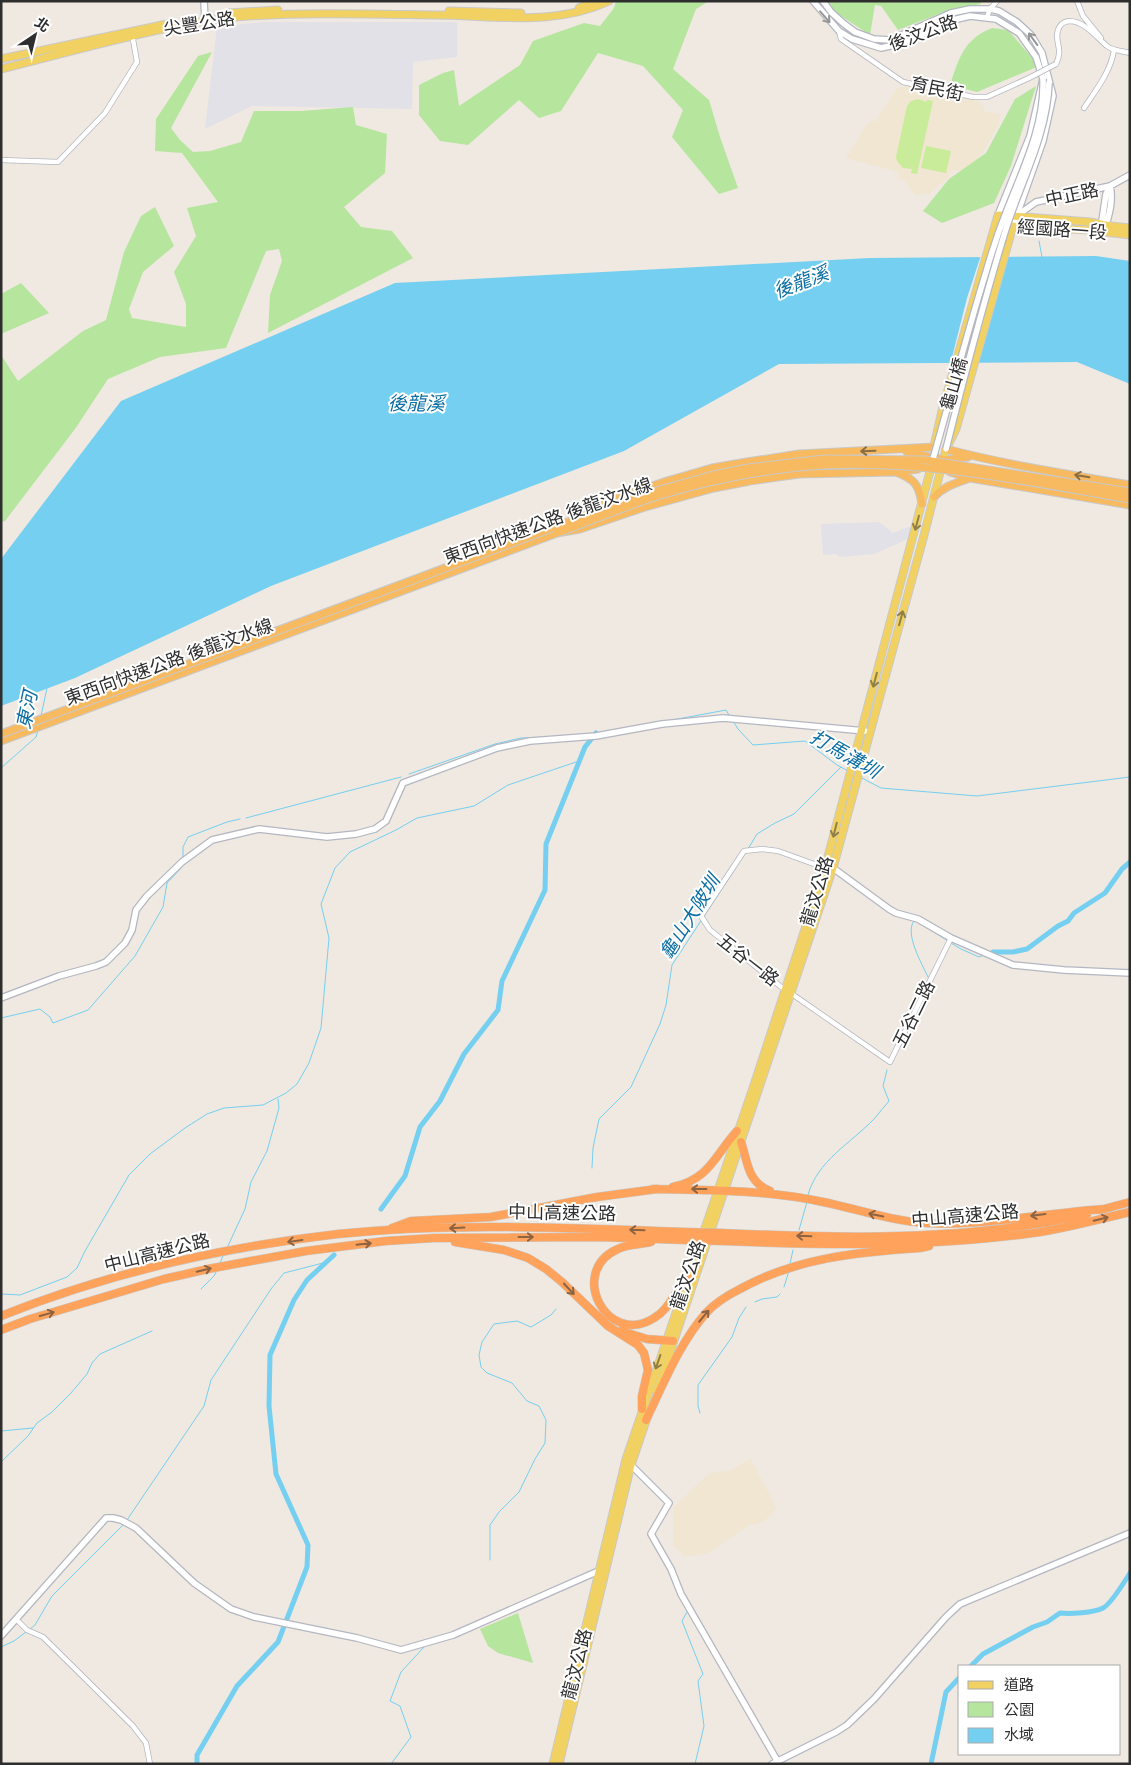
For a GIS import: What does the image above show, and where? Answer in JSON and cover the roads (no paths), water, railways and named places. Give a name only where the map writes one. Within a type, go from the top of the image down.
[{"type":"highway","points":[[584,516],[606,502],[619,497],[712,468],[798,454],[934,447]]},
{"type":"highway","points":[[946,449],[973,456],[1130,485]]},
{"type":"highway","points":[[896,450],[944,460],[973,456]]},
{"type":"highway","name":"東西向快速公路 後龍汶水線","points":[[1,734],[584,516],[642,495],[712,475],[748,468],[824,459],[925,460],[1130,492]]},
{"type":"highway","name":"東西向快速公路 後龍汶水線","points":[[1,741],[644,500],[713,482],[774,470],[823,465],[904,466],[971,473],[1130,499]]},
{"type":"highway","points":[[557,533],[580,529],[645,507],[714,488],[799,474],[895,472],[941,468],[970,478],[1130,505]]},
{"type":"highway","points":[[895,472],[909,478],[918,488],[922,504]]},
{"type":"highway","points":[[934,497],[941,490],[952,484],[970,478]]},
{"type":"highway","points":[[382,1231],[411,1221],[491,1217],[685,1183],[704,1174],[737,1131]]},
{"type":"highway","points":[[741,1142],[747,1168],[752,1177],[764,1189],[776,1194]]},
{"type":"highway","points":[[653,1189],[722,1190],[776,1194],[822,1202],[900,1220],[926,1223],[998,1220],[1104,1209]]},
{"type":"highway","name":"中山高速公路","points":[[1,1316],[80,1289],[158,1266],[250,1247],[339,1234],[474,1227],[537,1227],[685,1236],[873,1238],[1028,1226],[1080,1216],[1130,1202]]},
{"type":"highway","name":"中山高速公路","points":[[722,1237],[820,1245],[953,1241],[1027,1234],[1130,1212]]},
{"type":"highway","name":"中山高速公路","points":[[1,1330],[30,1319],[79,1306],[122,1291],[208,1269],[306,1250],[428,1239],[598,1237],[663,1240],[685,1236]]},
{"type":"highway","points":[[428,1239],[504,1250],[528,1258],[546,1269],[608,1326],[638,1345],[644,1353],[648,1370],[642,1396],[642,1409]]},
{"type":"highway","points":[[663,1240],[625,1246],[616,1249],[603,1259],[594,1282],[600,1307],[617,1321],[633,1325],[647,1322],[667,1307],[679,1286],[688,1278]]},
{"type":"highway","points":[[646,1420],[677,1356],[691,1332],[707,1312],[729,1295],[760,1278],[801,1263],[861,1252],[920,1248],[953,1241]]},
{"type":"highway","points":[[608,1326],[647,1339],[669,1340]]},
{"type":"main road","name":"尖豐公路","points":[[1,59],[231,12],[267,10],[465,10],[542,14],[566,11],[609,1]]},
{"type":"main road","name":"尖豐公路","points":[[1,69],[132,33]]},
{"type":"main road","name":"經國路一段","points":[[998,215],[1090,222],[1130,235]]},
{"type":"main road","name":"後汶公路","points":[[995,225],[998,215]]},
{"type":"main road","name":"經國路一段","points":[[995,225],[1130,228]]},
{"type":"main road","name":"龜山橋","points":[[934,458],[934,447],[942,410],[995,225]]},
{"type":"main road","name":"龜山橋","points":[[946,449],[956,429],[1013,226]]},
{"type":"main road","points":[[869,732],[946,449]]},
{"type":"main road","points":[[861,730],[934,458]]},
{"type":"main road","name":"龍汶公路","points":[[639,1432],[646,1420],[688,1278],[741,1142],[825,868],[861,730]]},
{"type":"main road","name":"龍汶公路","points":[[553,1764],[571,1699],[629,1462],[639,1432],[642,1409],[669,1340],[722,1190],[737,1131],[833,868],[869,732]]},
{"type":"main road","points":[[825,868],[833,868]]},
{"type":"main road","name":"龍汶公路","points":[[559,1764],[571,1699]]},
{"type":"street","points":[[204,1],[205,18]]},
{"type":"street","name":"後汶公路","points":[[813,1],[839,31],[852,39],[881,48],[907,42],[953,20],[970,16],[987,17],[1004,22],[1019,33],[1036,57],[1042,79],[1030,136],[998,215]]},
{"type":"street","name":"後汶公路","points":[[823,1],[843,23],[864,36],[874,39],[890,40],[951,13],[970,8],[990,9],[1009,16],[1031,36],[1042,53],[1052,96],[1043,141],[1013,226]]},
{"type":"street","points":[[987,17],[990,9],[997,1]]},
{"type":"street","points":[[1077,1],[1083,16],[1098,32],[1107,47],[1130,53]]},
{"type":"street","name":"育民街","points":[[839,31],[841,39],[903,82],[973,97],[987,97],[1056,64],[1060,51],[1057,38],[1061,24],[1078,21],[1103,41]]},
{"type":"street","points":[[839,31],[843,23]]},
{"type":"street","points":[[1,160],[58,162],[105,113],[137,62],[132,33]]},
{"type":"street","points":[[1084,108],[1108,68],[1114,50]]},
{"type":"street","name":"龜山橋","points":[[934,458],[986,272],[1027,158],[1036,127],[1042,103],[1042,79]]},
{"type":"street","name":"龜山橋","points":[[946,449],[1005,232],[1042,127],[1048,103],[1049,83]]},
{"type":"street","name":"中正路","points":[[1015,217],[1036,202],[1110,186],[1130,175]]},
{"type":"street","points":[[1102,227],[1112,194],[1110,186]]},
{"type":"street","points":[[1,998],[59,976],[106,962],[125,943],[132,930],[136,910],[147,896],[182,862],[212,840],[259,829],[327,837],[375,829],[386,821],[402,783],[497,748],[530,741],[585,738],[662,724],[723,718],[869,732]]},
{"type":"street","name":"五谷一路","points":[[788,992],[710,930],[701,916],[744,851],[762,849],[778,851],[825,868]]},
{"type":"street","points":[[833,868],[896,913],[918,919],[950,939],[1013,965],[1064,970],[1130,973]]},
{"type":"street","name":"五谷二路","points":[[788,992],[890,1062],[950,939]]},
{"type":"street","points":[[629,1462],[669,1503],[651,1534],[681,1594],[776,1763],[848,1725],[960,1604],[1130,1533]]},
{"type":"street","points":[[1,1636],[106,1518],[125,1522],[136,1528],[194,1584],[231,1610],[254,1617],[357,1638],[401,1650],[453,1635],[603,1569]]},
{"type":"street","points":[[16,1619],[29,1631],[43,1637],[133,1726],[146,1743],[150,1764]]},
{"type":"water","name":"後龍溪","points":[[1096,256],[1130,261],[1130,384],[1077,362],[779,364],[624,451],[271,586],[75,678],[1,706],[1,559],[121,401],[395,283],[870,258]]},
{"type":"waterway","points":[[1039,241],[1042,257]]},
{"type":"waterway","name":"東河","points":[[41,716],[47,688]]},
{"type":"waterway","name":"打馬溝圳","points":[[667,721],[726,710],[729,715]]},
{"type":"waterway","name":"打馬溝圳","points":[[733,721],[753,745],[805,741],[848,771]]},
{"type":"waterway","points":[[558,736],[619,729]]},
{"type":"waterway","name":"東河","points":[[1,768],[36,737],[38,730]]},
{"type":"waterway","points":[[381,1209],[405,1176],[420,1127],[440,1101],[464,1054],[498,1010],[502,981],[545,890],[546,844],[585,747],[596,733]]},
{"type":"waterway","points":[[409,774],[495,744],[521,738],[549,737]]},
{"type":"waterway","points":[[1,1294],[20,1295],[67,1277],[77,1268],[129,1175],[150,1154],[185,1128],[207,1114],[224,1108],[263,1105],[286,1093],[297,1084],[309,1063],[321,1028],[329,938],[321,904],[335,868],[350,852],[417,818],[474,806],[508,785],[579,761]]},
{"type":"waterway","name":"龜山大陂圳","points":[[748,849],[757,834],[794,814],[841,767]]},
{"type":"waterway","points":[[246,818],[401,777]]},
{"type":"waterway","name":"打馬溝圳","points":[[860,777],[881,788],[977,796],[1130,777]]},
{"type":"waterway","points":[[183,857],[183,847],[188,837],[240,819]]},
{"type":"waterway","points":[[993,952],[1013,952],[1027,949],[1058,926],[1068,921],[1074,913],[1105,893],[1122,869],[1130,862]]},
{"type":"waterway","points":[[1,1018],[40,1009],[50,1017],[53,1023],[88,1010],[135,956],[163,907],[167,883],[182,867]]},
{"type":"waterway","name":"龜山大陂圳","points":[[592,1168],[593,1148],[599,1119],[631,1087],[660,1024],[666,1005],[672,965],[735,869]]},
{"type":"waterway","points":[[914,921],[911,926],[912,941],[928,977]]},
{"type":"waterway","points":[[926,927],[948,941]]},
{"type":"waterway","points":[[951,943],[979,957],[984,955]]},
{"type":"waterway","points":[[808,1195],[812,1183],[827,1162],[865,1128],[889,1101],[883,1086],[887,1070]]},
{"type":"waterway","points":[[227,1248],[245,1209],[251,1182],[267,1151],[279,1108],[278,1099]]},
{"type":"waterway","points":[[799,1230],[807,1202]]},
{"type":"waterway","points":[[790,1264],[793,1250]]},
{"type":"waterway","points":[[197,1764],[197,1755],[237,1686],[278,1642],[307,1567],[308,1545],[276,1474],[269,1406],[270,1355],[294,1300],[307,1280],[334,1255]]},
{"type":"waterway","points":[[220,1263],[223,1256]]},
{"type":"waterway","points":[[127,1520],[204,1406],[211,1380],[271,1289],[284,1273],[327,1262]]},
{"type":"waterway","points":[[784,1287],[789,1271]]},
{"type":"waterway","points":[[201,1289],[216,1272]]},
{"type":"waterway","points":[[755,1302],[777,1297],[780,1294]]},
{"type":"waterway","points":[[700,1413],[698,1385],[732,1337],[739,1318],[746,1307]]},
{"type":"waterway","name":"龜山大陂圳","points":[[490,1560],[490,1525],[499,1512],[519,1492],[545,1443],[546,1420],[539,1406],[527,1401],[512,1383],[487,1373],[481,1367],[479,1355],[482,1342],[494,1324],[517,1321],[531,1327],[551,1315],[556,1309]]},
{"type":"waterway","points":[[1,1462],[28,1436],[37,1423],[52,1412],[71,1393],[87,1374],[92,1363],[100,1354],[152,1331]]},
{"type":"waterway","points":[[1,1431],[33,1428]]},
{"type":"waterway","points":[[29,1630],[35,1625],[52,1596],[124,1524]]},
{"type":"waterway","points":[[972,1665],[983,1654],[1033,1627],[1047,1622],[1060,1613],[1088,1612],[1103,1608],[1114,1597],[1130,1573]]},
{"type":"waterway","points":[[687,1612],[682,1621],[703,1674],[698,1681],[704,1726],[695,1764]]},
{"type":"waterway","points":[[1,1647],[14,1641],[26,1632]]},
{"type":"waterway","name":"龜山大陂圳","points":[[391,1764],[411,1737],[400,1706],[390,1701],[401,1672],[425,1646]]},
{"type":"waterway","points":[[931,1764],[946,1692],[958,1679]]}]
